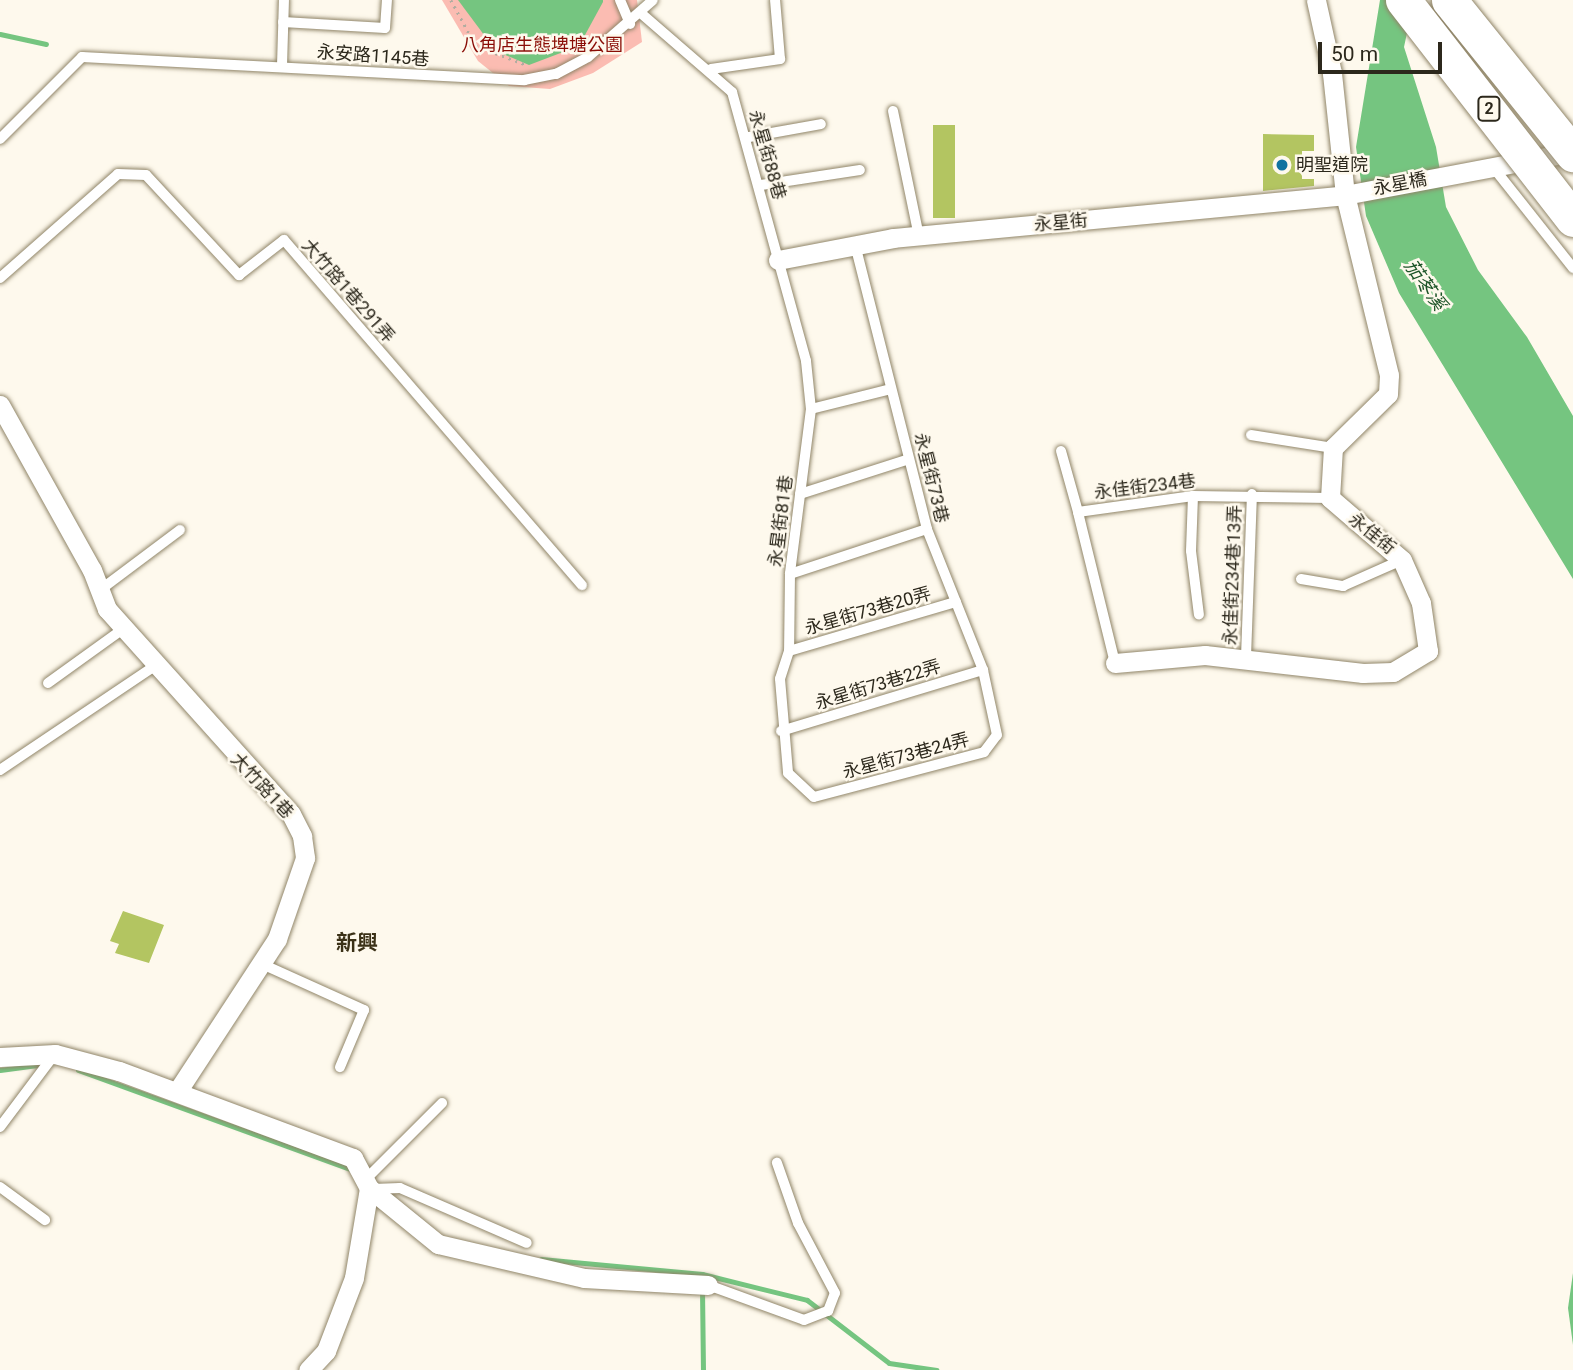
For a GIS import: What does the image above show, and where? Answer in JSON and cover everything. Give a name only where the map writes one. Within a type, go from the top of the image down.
[{"type":"highway","name":"2","points":[[1403,0],[1573,219]]},
{"type":"highway","name":"2","points":[[1449,0],[1573,153]]},
{"type":"street","points":[[1316,0],[1332,73],[1345,195],[1389,375],[1388,394],[1333,448],[1330,498]]},
{"type":"street","points":[[1493,166],[1573,153]]},
{"type":"street","name":"永星橋","points":[[1345,195],[1493,166]]},
{"type":"street","name":"永星街","points":[[778,260],[919,236],[1345,195]]},
{"type":"street","name":"大竹路1巷","points":[[0,405],[123,629],[291,814],[302,836],[305,858],[296,888],[262,964],[180,1088]]},
{"type":"street","name":"永佳街","points":[[1115,663],[1246,657],[1299,670],[1363,673],[1415,664],[1428,651],[1427,631],[1402,560],[1330,498]]},
{"type":"street","points":[[0,1057],[55,1054],[180,1088],[264,1129],[325,1144],[444,1245],[584,1278],[702,1283]]},
{"type":"street","points":[[308,1370],[326,1351],[355,1278],[370,1181]]},
{"type":"lane","points":[[282,66],[284,0]]},
{"type":"lane","points":[[283,22],[385,28],[387,0]]},
{"type":"lane","points":[[620,0],[630,24]]},
{"type":"lane","points":[[643,15],[653,0]]},
{"type":"lane","points":[[711,69],[780,59],[775,0]]},
{"type":"lane","name":"永安路1145巷","points":[[0,139],[82,57],[524,80],[556,74],[643,15]]},
{"type":"lane","name":"永星街88巷","points":[[643,15],[711,69],[732,92],[749,137],[778,260]]},
{"type":"lane","points":[[893,111],[919,236]]},
{"type":"lane","points":[[749,137],[821,124]]},
{"type":"lane","points":[[1493,166],[1573,268]]},
{"type":"lane","points":[[761,185],[860,170]]},
{"type":"lane","name":"大竹路1巷291弄","points":[[0,278],[118,174],[146,175],[239,275],[284,240],[582,585]]},
{"type":"lane","name":"永星街73巷","points":[[855,245],[927,529],[983,670],[997,713]]},
{"type":"lane","name":"永星街81巷","points":[[778,260],[806,360],[811,409],[790,574],[789,651],[780,679],[781,731],[788,773],[798,786]]},
{"type":"lane","points":[[811,409],[891,389]]},
{"type":"lane","points":[[1251,435],[1333,448]]},
{"type":"lane","points":[[1061,451],[1078,512]]},
{"type":"lane","points":[[800,494],[909,459]]},
{"type":"lane","name":"永佳街234巷","points":[[1115,663],[1078,512],[1194,496],[1252,494],[1330,498]]},
{"type":"lane","name":"永佳街234巷13弄","points":[[1246,657],[1252,494]]},
{"type":"lane","points":[[1194,496],[1191,551],[1199,615]]},
{"type":"lane","points":[[790,574],[927,529]]},
{"type":"lane","points":[[100,590],[180,530]]},
{"type":"lane","points":[[1301,579],[1343,586],[1402,560]]},
{"type":"lane","name":"永星街73巷20弄","points":[[789,651],[956,602]]},
{"type":"lane","points":[[48,683],[123,629]]},
{"type":"lane","points":[[0,771],[155,666]]},
{"type":"lane","name":"永星街73巷22弄","points":[[781,731],[983,670]]},
{"type":"lane","name":"永星街73巷24弄","points":[[798,786],[814,797],[984,752],[997,734],[997,713]]},
{"type":"lane","points":[[262,964],[364,1010],[340,1067]]},
{"type":"lane","points":[[0,1127],[55,1054]]},
{"type":"lane","points":[[442,1103],[370,1181],[400,1188],[527,1243]]},
{"type":"lane","points":[[702,1283],[804,1320],[819,1318],[828,1311],[835,1293],[798,1223],[777,1163]]},
{"type":"lane","points":[[0,1186],[45,1220]]},
{"type":"path","points":[[451,0],[476,47],[539,70]]},
{"type":"green space","name":"八角店生態埤塘公園","points":[[442,0],[637,0],[642,42],[593,73],[550,89],[509,86],[478,61]]},
{"type":"water","points":[[458,0],[603,2],[579,46],[529,65],[496,51]]},
{"type":"water","name":"茄苳溪","points":[[1380,0],[1414,0],[1404,47],[1436,147],[1446,207],[1478,270],[1527,337],[1573,416],[1573,579],[1399,293],[1366,216],[1356,147]]},
{"type":"water","points":[[1573,1273],[1573,1345],[1568,1308]]},
{"type":"building","points":[[933,125],[955,125],[955,218],[933,218]]},
{"type":"building","name":"明聖道院","points":[[1263,134],[1314,135],[1314,151],[1302,151],[1302,179],[1314,179],[1314,186],[1263,191]]},
{"type":"building","points":[[123,911],[164,925],[149,963],[115,953],[119,944],[110,941]]},
{"type":"waterway","points":[[0,34],[46,44]]},
{"type":"waterway","points":[[0,1070],[45,1064]]},
{"type":"waterway","points":[[78,1070],[355,1171]]},
{"type":"waterway","points":[[541,1259],[702,1274],[807,1300],[889,1363],[936,1370]]},
{"type":"waterway","points":[[702,1289],[703,1370]]},
{"type":"place","name":"明聖道院","points":[[1282,165]]},
{"type":"district","name":"新興","points":[[357,943]]}]
